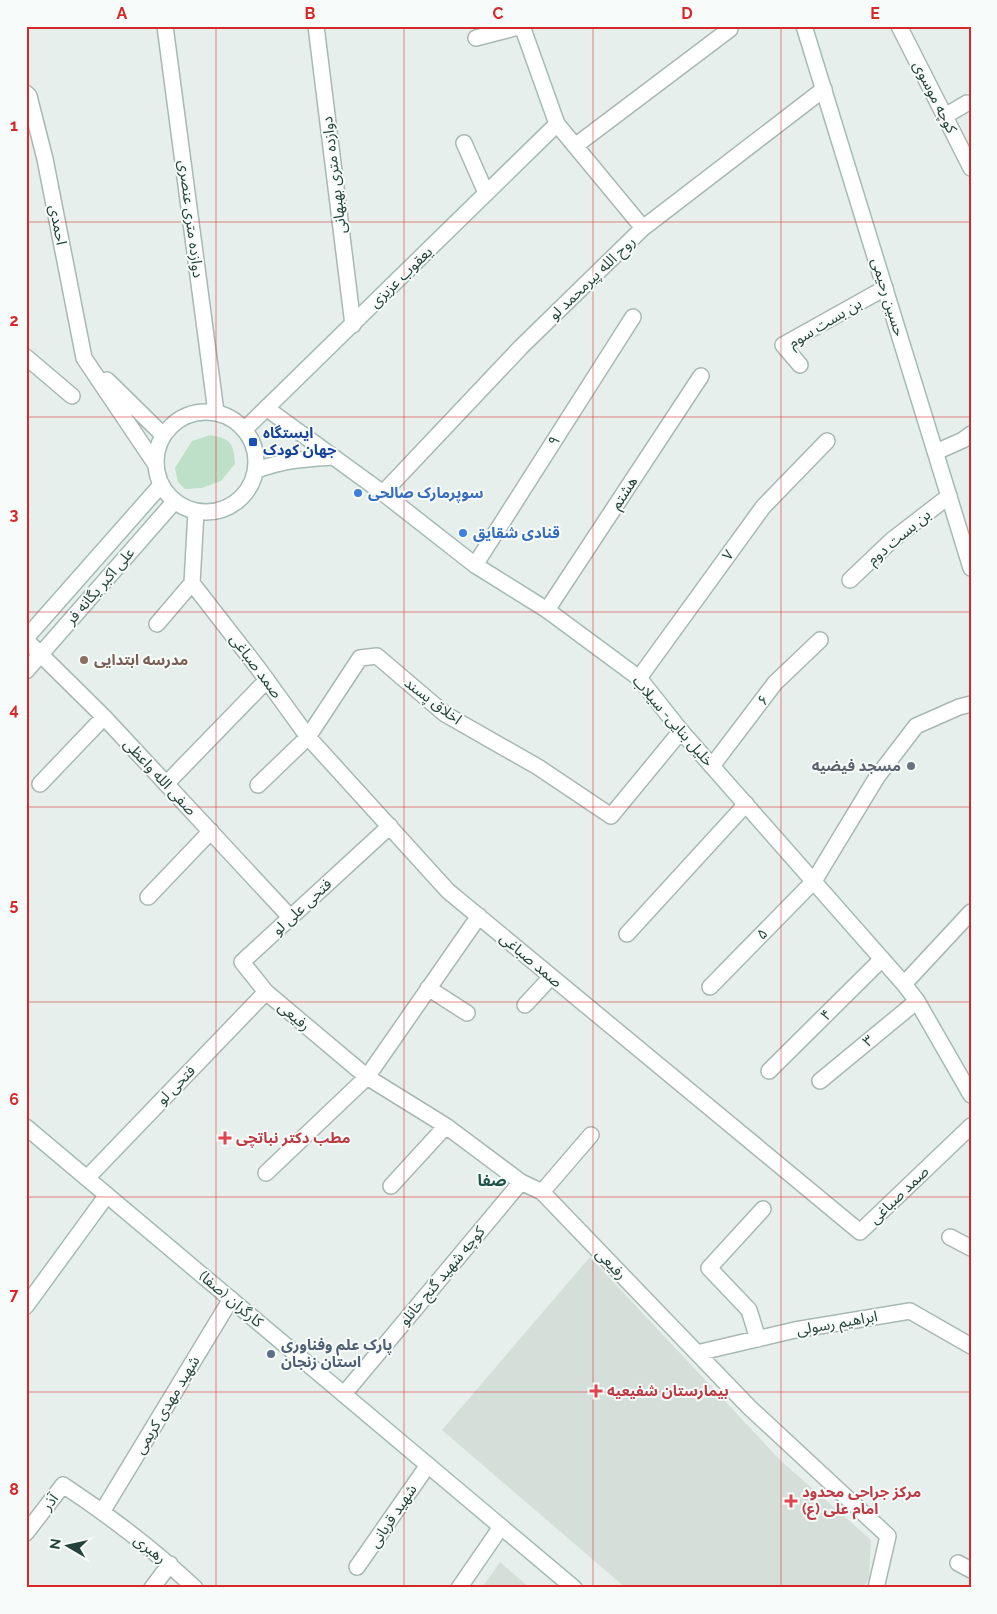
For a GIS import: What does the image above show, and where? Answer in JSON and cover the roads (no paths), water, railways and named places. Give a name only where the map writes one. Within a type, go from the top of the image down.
[{"type":"street","name":"دوازده متری عنصری","points":[[165,26],[216,412]]},
{"type":"street","name":"دوازده متری بهبهانی","points":[[316,26],[353,324]]},
{"type":"street","points":[[476,38],[522,26],[557,124],[643,228]]},
{"type":"street","name":"حسین رحیمی","points":[[804,26],[971,568]]},
{"type":"street","name":"کوچه موسوی","points":[[899,26],[971,168]]},
{"type":"street","points":[[575,146],[730,29]]},
{"type":"street","name":"روح الله پیرمحمد لو","points":[[383,493],[521,347],[643,228],[824,89]]},
{"type":"street","name":"احمدی","points":[[26,93],[29,96],[45,159],[84,358],[156,465]]},
{"type":"street","points":[[945,116],[967,102]]},
{"type":"street","name":"یعقوب عزیزی","points":[[245,429],[557,124]]},
{"type":"street","points":[[464,143],[486,193]]},
{"type":"street","name":"بن بست سوم","points":[[800,365],[783,345],[885,288]]},
{"type":"street","name":"۹","points":[[475,565],[633,317]]},
{"type":"street","points":[[26,357],[72,396]]},
{"type":"street","points":[[84,358],[163,435]]},
{"type":"street","name":"هشتم","points":[[548,610],[700,376]]},
{"type":"street","name":"خلیل بنایی- سیلاب","points":[[266,408],[383,493],[475,565],[548,610],[639,678],[681,731],[904,984],[917,1001],[971,1095]]},
{"type":"street","points":[[201,412],[216,412],[232,418],[245,429],[253,442],[257,456],[257,470],[251,486],[241,500],[227,509],[212,513],[196,512],[174,502],[166,494],[161,485],[156,465],[157,450],[163,435],[173,424],[186,416],[201,412]]},
{"type":"street","points":[[936,452],[963,440],[971,434]]},
{"type":"street","name":"۷","points":[[639,678],[763,507],[827,441]]},
{"type":"street","points":[[257,470],[275,463],[296,459],[332,457]]},
{"type":"street","name":"علی اکبر یگانه فر","points":[[26,639],[161,485]]},
{"type":"street","name":"بن بست دوم","points":[[850,580],[892,540],[949,496]]},
{"type":"street","name":"علی اکبر یگانه فر","points":[[26,671],[174,502]]},
{"type":"street","points":[[157,624],[192,583],[196,512]]},
{"type":"street","name":"صمد صباغی","points":[[192,583],[308,736],[448,891],[860,1232],[971,1126]]},
{"type":"street","name":"صفی الله واعظی","points":[[26,639],[104,717],[291,918]]},
{"type":"street","name":"۶","points":[[712,766],[775,683],[820,640]]},
{"type":"street","name":"اخلاق پسند","points":[[258,785],[308,736],[360,658],[377,656],[445,714],[538,767],[611,816],[681,731]]},
{"type":"street","points":[[166,784],[267,680]]},
{"type":"street","name":"۵","points":[[710,987],[814,881],[877,777],[916,726],[959,707],[971,704]]},
{"type":"street","points":[[40,784],[104,717]]},
{"type":"street","points":[[627,934],[746,804]]},
{"type":"street","name":"فتحی علی لو","points":[[266,992],[242,962],[390,826]]},
{"type":"street","points":[[148,897],[210,831]]},
{"type":"street","points":[[904,984],[971,912]]},
{"type":"street","points":[[266,1173],[367,1077],[479,916]]},
{"type":"street","name":"۴","points":[[769,1071],[882,959]]},
{"type":"street","points":[[525,1005],[551,977]]},
{"type":"street","points":[[428,988],[467,1012]]},
{"type":"street","name":"رفیعی","points":[[266,992],[367,1077],[446,1126],[521,1182],[542,1192],[749,1407],[888,1536],[878,1587]]},
{"type":"street","name":"فتحی لو","points":[[86,1178],[266,992]]},
{"type":"street","name":"۳","points":[[820,1081],[917,1001]]},
{"type":"street","points":[[391,1186],[446,1126]]},
{"type":"street","name":"کارگران (صفا)","points":[[26,1127],[574,1588]]},
{"type":"street","points":[[542,1192],[591,1135]]},
{"type":"street","name":"کوچه شهید گنج خانلو","points":[[344,1394],[521,1182]]},
{"type":"street","points":[[26,1306],[108,1195]]},
{"type":"street","points":[[758,1339],[749,1310],[709,1268],[763,1209]]},
{"type":"street","points":[[950,1237],[971,1248]]},
{"type":"street","name":"شهید مهدی کریمی","points":[[102,1512],[231,1299]]},
{"type":"street","name":"ابراهیم رسولی","points":[[696,1353],[795,1330],[910,1311],[971,1346]]},
{"type":"street","name":"شهید قربانی","points":[[358,1567],[428,1465]]},
{"type":"street","name":"آذر","points":[[26,1533],[63,1485],[102,1512]]},
{"type":"street","name":"رهبری","points":[[102,1512],[170,1564],[195,1588]]},
{"type":"street","points":[[459,1588],[501,1527]]},
{"type":"street","points":[[152,1588],[170,1564]]},
{"type":"place","name":"ایستگاه جهان کودک","points":[[253,442]]},
{"type":"place","name":"سوپرمارک صالحی","points":[[358,493]]},
{"type":"place","name":"قنادی شقایق","points":[[463,533]]},
{"type":"place","name":"مدرسه ابتدایی","points":[[84,660]]},
{"type":"place","name":"مسجد فیضیه","points":[[911,766]]},
{"type":"place","name":"مطب دکتر نباتچی","points":[[225,1138]]},
{"type":"place","name":"پارک علم وفناوری استان زنجان","points":[[271,1354]]},
{"type":"place","name":"بیمارستان شفیعیه","points":[[596,1391]]},
{"type":"place","name":"مرکز جراحی محدود امام علی (ع)","points":[[791,1501]]},
{"type":"district","name":"صفا","points":[[492,1180]]}]
